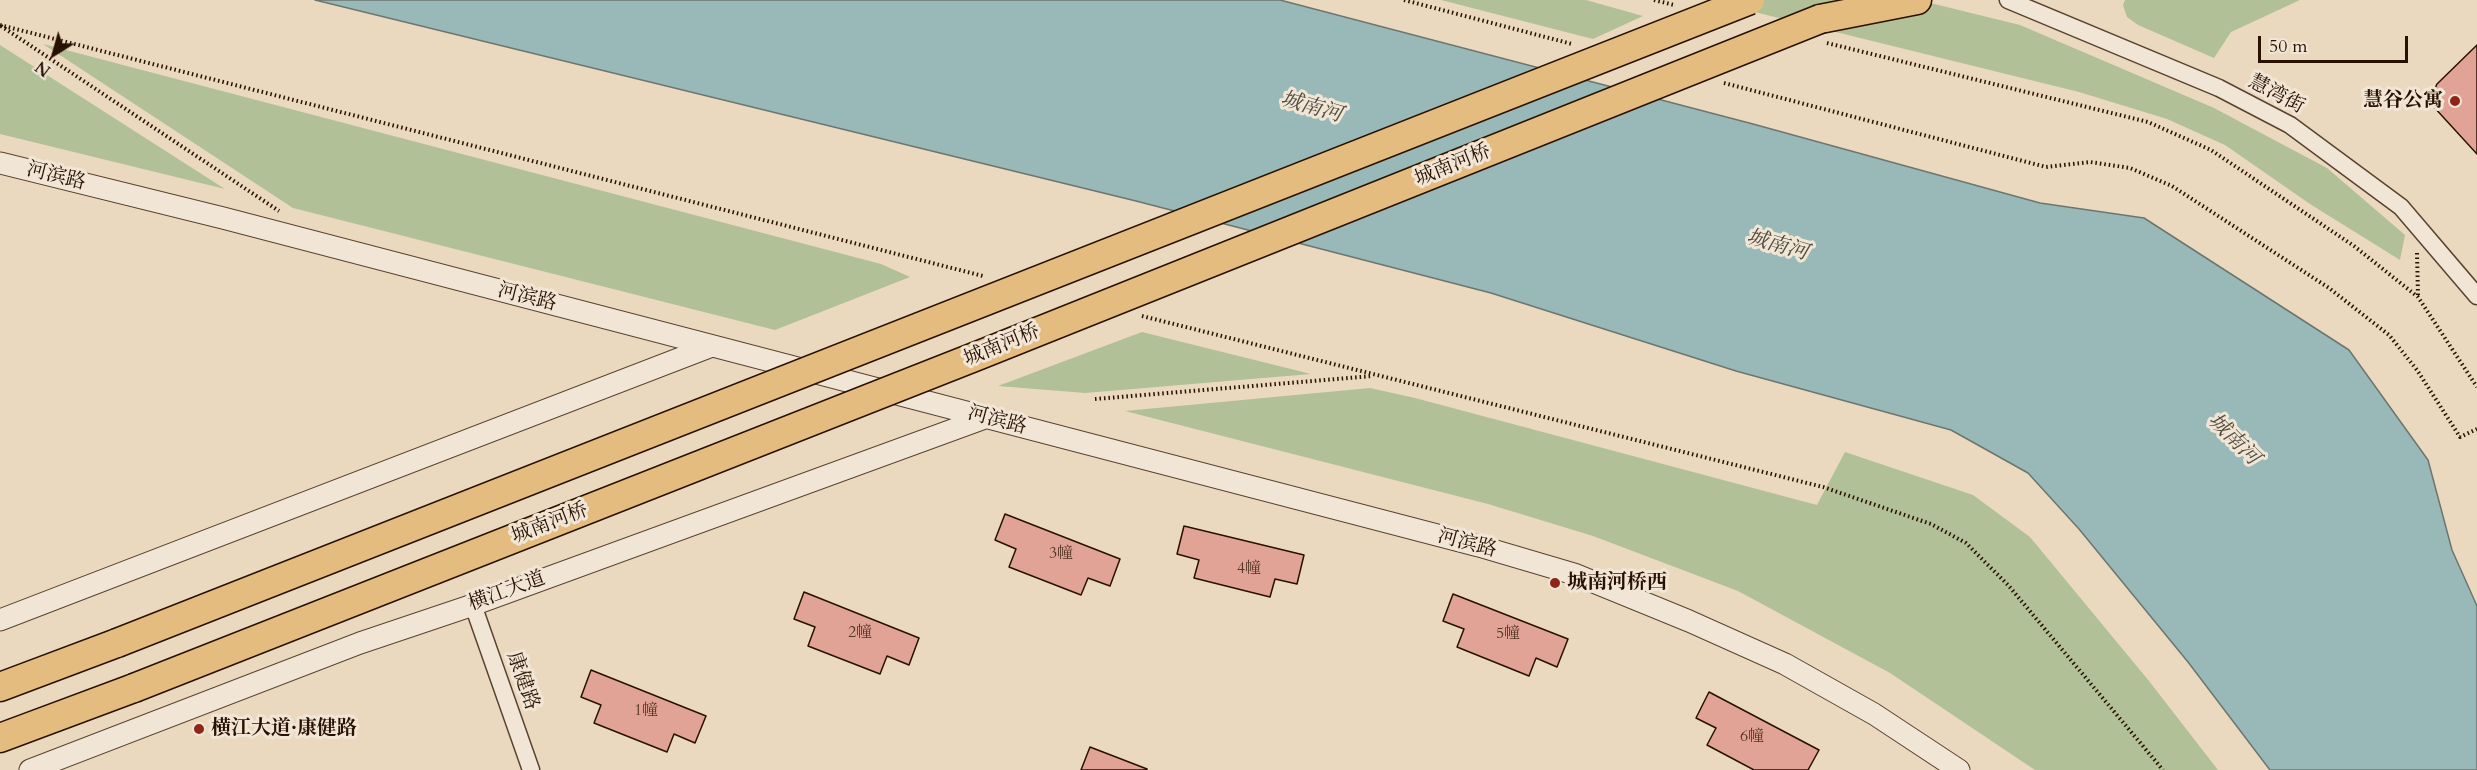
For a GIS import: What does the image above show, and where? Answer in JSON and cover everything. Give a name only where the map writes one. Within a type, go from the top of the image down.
[{"type":"highway","points":[[0,687],[1750,0]]},
{"type":"highway","name":"城南河桥","points":[[0,738],[134,688],[955,365],[1824,31],[1868,0]]},
{"type":"highway","points":[[1824,31],[1917,0]]},
{"type":"street","name":"慧湾街","points":[[2008,0],[2218,88],[2290,125],[2401,207],[2477,296]]},
{"type":"street","name":"河滨路","points":[[0,163],[223,218],[1479,546],[1574,574],[1689,621],[1785,664],[1874,714],[1959,770]]},
{"type":"street","points":[[0,620],[712,346]]},
{"type":"street","name":"横江大道","points":[[30,770],[360,643],[473,605],[985,418]]},
{"type":"street","name":"康健路","points":[[473,605],[531,770]]},
{"type":"path","points":[[1404,0],[1576,45]]},
{"type":"path","points":[[1654,0],[1677,6]]},
{"type":"path","points":[[0,25],[287,216]]},
{"type":"path","points":[[0,25],[984,276]]},
{"type":"path","points":[[1824,31],[2148,122],[2211,150],[2354,246],[2418,297],[2477,387]]},
{"type":"path","points":[[1713,80],[2046,167],[2090,162],[2130,168],[2172,186],[2329,288],[2389,335],[2417,370],[2460,436],[2477,429]]},
{"type":"path","points":[[2416,247],[2418,297]]},
{"type":"path","points":[[1135,314],[1823,487],[1932,524],[1966,543],[2007,585],[2163,770]]},
{"type":"path","points":[[1095,399],[1377,376]]},
{"type":"green space","points":[[1441,0],[1586,0],[1643,16],[1593,39]]},
{"type":"green space","points":[[1706,0],[1918,0],[2020,25],[2214,108],[2327,168],[2405,235],[2400,260],[2310,204],[2225,145],[2167,119],[2079,92]]},
{"type":"green space","points":[[2125,0],[2300,0],[2231,32],[2214,58],[2138,25],[2127,17],[2123,5]]},
{"type":"green space","points":[[43,44],[881,264],[910,277],[775,330],[293,208]]},
{"type":"green space","points":[[0,45],[225,189],[0,134]]},
{"type":"green space","points":[[1142,332],[1311,374],[1085,393],[998,386]]},
{"type":"green space","points":[[1370,388],[1817,505],[1845,452],[1973,495],[2030,537],[2149,681],[2218,770],[2035,770],[1890,673],[1738,591],[1593,536],[1488,504],[1125,411]]},
{"type":"water","name":"城南河","points":[[315,0],[1280,0],[1753,124],[2040,203],[2144,218],[2349,350],[2428,460],[2452,550],[2477,606],[2477,770],[2270,770],[2188,662],[2079,529],[2028,473],[1951,430],[1736,371],[1491,293],[1136,201]]},
{"type":"building","name":"慧谷公寓","points":[[2477,45],[2477,154],[2433,106],[2432,95],[2437,84]]},
{"type":"building","points":[[1005,514],[1120,559],[1110,586],[1088,578],[1081,595],[1009,567],[1016,549],[995,540]]},
{"type":"building","points":[[1184,526],[1304,555],[1297,584],[1275,579],[1270,597],[1194,578],[1199,560],[1177,554]]},
{"type":"building","points":[[804,592],[919,638],[909,665],[887,656],[880,674],[808,646],[815,627],[794,619]]},
{"type":"building","points":[[1453,594],[1568,639],[1557,667],[1536,658],[1529,676],[1457,647],[1464,629],[1443,621]]},
{"type":"building","points":[[591,670],[706,716],[695,743],[674,734],[667,752],[594,723],[601,705],[581,697]]},
{"type":"building","points":[[1709,692],[1819,750],[1808,770],[1754,770],[1707,745],[1716,728],[1696,718]]},
{"type":"building","points":[[1090,747],[1147,769],[1147,770],[1081,770]]},
{"type":"place","name":"慧谷公寓","points":[[2455,101]]},
{"type":"place","name":"城南河桥西","points":[[1555,583]]},
{"type":"place","name":"横江大道·康健路","points":[[199,729]]}]
